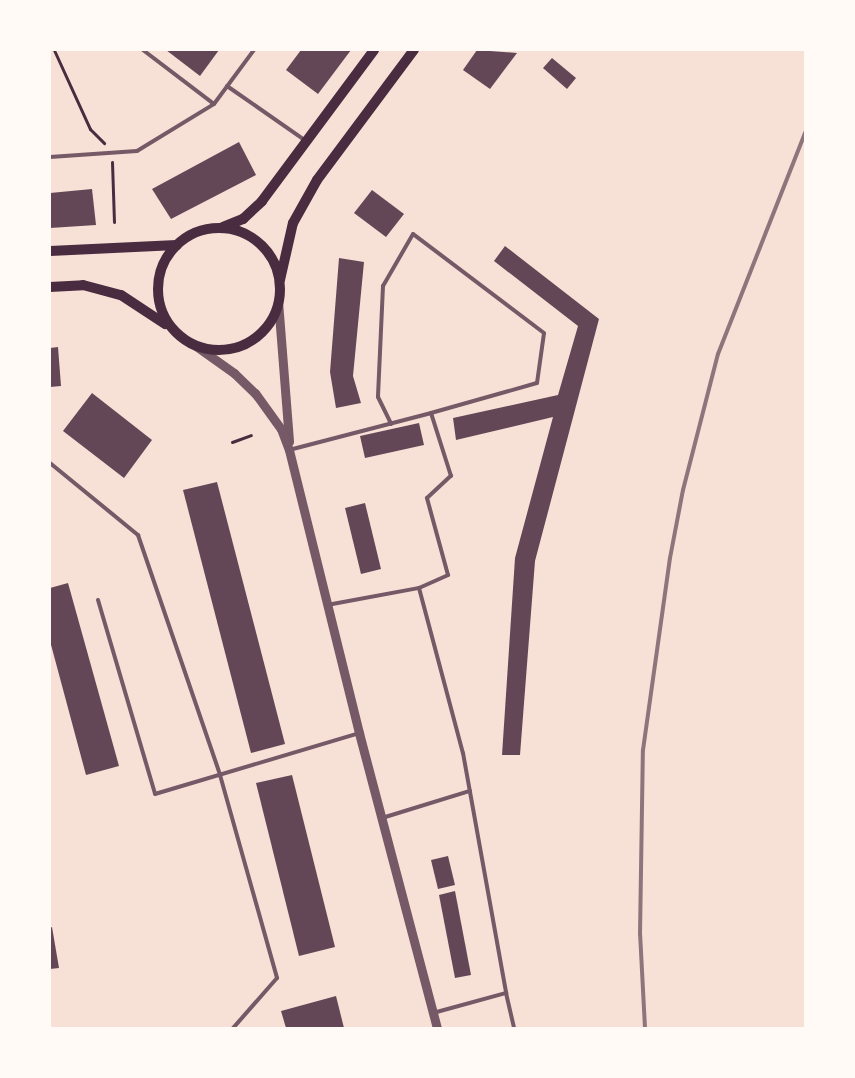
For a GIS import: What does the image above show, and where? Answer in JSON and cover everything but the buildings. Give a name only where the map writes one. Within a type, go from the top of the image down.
[{"type":"main road","points":[[172,329],[162,313],[158,295],[159,276],[166,258],[177,245],[194,234],[220,228],[243,219],[252,212],[374,50]]},
{"type":"main road","points":[[50,287],[84,285],[120,295],[196,346],[214,350],[231,349],[248,343],[267,325],[278,301],[279,283],[293,224],[317,180],[414,50]]},
{"type":"main road","points":[[220,228],[245,235],[266,251],[275,266],[279,283]]},
{"type":"main road","points":[[50,251],[177,245]]},
{"type":"street","points":[[278,301],[289,450]]},
{"type":"street","points":[[196,346],[234,373],[255,392],[280,429],[289,450],[359,733],[437,1028]]},
{"type":"lane","points":[[143,50],[214,104]]},
{"type":"lane","points":[[50,157],[137,151],[214,104],[254,50]]},
{"type":"lane","points":[[227,86],[306,142]]},
{"type":"lane","points":[[289,450],[431,414],[537,383],[544,333],[413,234],[383,286],[378,397],[391,424]]},
{"type":"lane","points":[[327,605],[419,588],[448,575],[427,498],[451,476],[431,414]]},
{"type":"lane","points":[[50,463],[138,535],[220,774],[277,978],[233,1028]]},
{"type":"lane","points":[[419,588],[463,753],[514,1028]]},
{"type":"lane","points":[[98,600],[155,794],[359,733]]},
{"type":"lane","points":[[382,818],[470,792]]},
{"type":"lane","points":[[433,1013],[506,993]]},
{"type":"path","points":[[54,50],[90,129],[110,153],[114,222]]},
{"type":"path","points":[[232,442],[251,436]]},
{"type":"railway","points":[[645,1028],[640,934],[643,750],[670,558],[683,490],[718,354],[805,133]]}]
